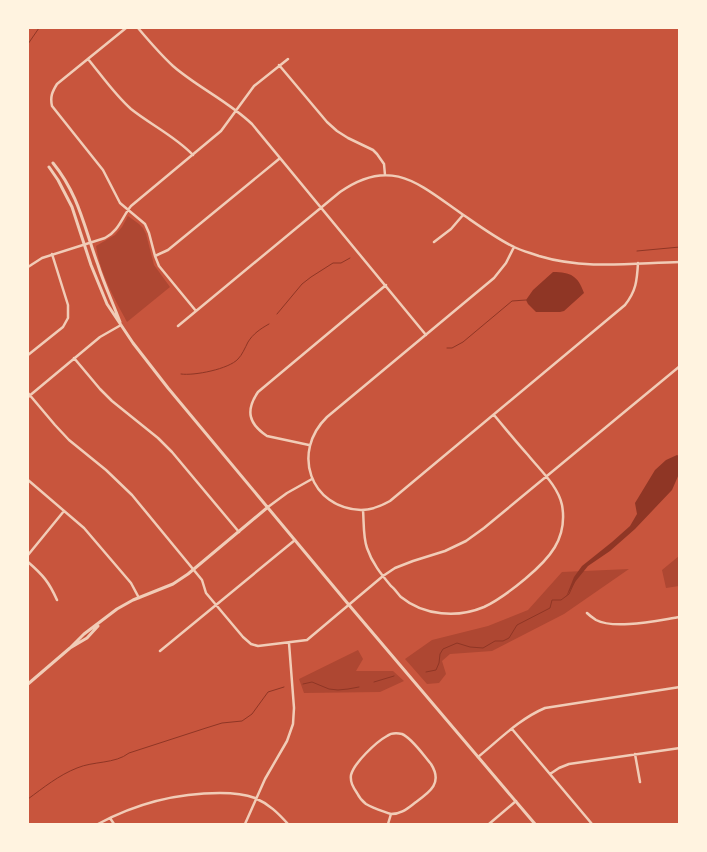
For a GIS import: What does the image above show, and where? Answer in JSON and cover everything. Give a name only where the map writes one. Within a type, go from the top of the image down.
[{"type":"street","points":[[126,28],[57,84],[52,92],[52,106],[103,170],[120,203],[148,228],[155,256],[161,269],[196,311]]},
{"type":"street","points":[[138,28],[174,66],[252,124],[426,334]]},
{"type":"street","points":[[28,268],[42,258],[105,238],[111,234],[137,200],[221,131],[254,86],[288,58]]},
{"type":"street","points":[[88,59],[130,108],[193,155]]},
{"type":"street","points":[[280,65],[327,122],[337,131],[377,154],[384,164],[385,175]]},
{"type":"street","points":[[155,256],[168,250],[280,158]]},
{"type":"street","points":[[53,163],[66,181],[77,202],[101,274],[121,325]]},
{"type":"street","points":[[49,167],[69,199],[93,272],[106,304],[136,347],[268,508],[535,824]]},
{"type":"street","points":[[178,326],[320,207],[358,180],[374,175],[400,177],[414,181],[462,215],[514,247],[540,256],[568,263],[591,264],[680,262]]},
{"type":"street","points":[[434,242],[451,229],[462,215]]},
{"type":"street","points":[[514,247],[506,263],[494,278],[327,417],[316,430],[309,445],[308,462],[312,479],[330,500],[342,506],[362,510],[378,507],[390,501],[625,305],[635,290],[638,263]]},
{"type":"street","points":[[28,356],[62,327],[68,318],[68,305],[52,254]]},
{"type":"street","points":[[309,445],[267,436],[262,433],[250,418],[251,403],[258,392],[386,285]]},
{"type":"street","points":[[121,325],[100,337],[28,395],[70,440],[132,495],[194,569],[202,580],[206,592],[243,638],[250,644],[258,646],[307,640],[395,568],[445,551],[466,541],[680,366]]},
{"type":"street","points":[[74,358],[112,401],[158,438],[172,452],[239,532]]},
{"type":"street","points":[[362,510],[366,546],[373,562],[401,597],[419,608],[440,614],[464,613],[484,606],[511,591],[530,575],[552,552],[560,538],[563,520],[562,504],[546,477],[494,415]]},
{"type":"street","points":[[28,684],[84,634],[117,609],[173,584],[287,493],[312,479]]},
{"type":"street","points":[[28,480],[84,528],[131,583],[139,598]]},
{"type":"street","points":[[28,555],[64,511]]},
{"type":"street","points":[[160,651],[295,540]]},
{"type":"street","points":[[28,562],[50,584],[57,600]]},
{"type":"street","points":[[586,612],[597,621],[614,624],[629,624],[680,617]]},
{"type":"street","points":[[245,824],[265,779],[287,741],[293,724],[294,708],[289,643]]},
{"type":"street","points":[[478,757],[532,713],[545,708],[680,687]]},
{"type":"street","points":[[512,729],[592,824]]},
{"type":"street","points":[[395,734],[404,735],[409,738],[431,764],[436,780],[430,792],[404,811],[392,814],[361,800],[351,781],[353,769],[361,758],[383,738],[395,734]]},
{"type":"street","points":[[550,774],[569,764],[680,748]]},
{"type":"street","points":[[635,754],[640,782]]},
{"type":"street","points":[[98,824],[138,806],[170,797],[202,793],[231,793],[256,799],[274,809],[288,824]]},
{"type":"street","points":[[489,824],[516,802]]},
{"type":"street","points":[[388,824],[392,814]]},
{"type":"street","points":[[110,818],[114,824]]},
{"type":"shaded area","points":[[128,216],[143,228],[154,265],[170,287],[127,322],[104,276],[96,246],[115,235]]},
{"type":"shaded area","points":[[553,272],[573,276],[584,293],[564,311],[536,312],[526,300],[533,290]]},
{"type":"shaded area","points":[[677,455],[679,456],[679,474],[672,490],[635,529],[610,551],[588,566],[566,597],[574,577],[582,566],[630,526],[637,514],[635,503],[655,470],[666,460]]},
{"type":"shaded area","points":[[679,556],[679,586],[666,588],[662,570]]},
{"type":"shaded area","points":[[629,569],[564,614],[492,651],[450,654],[442,661],[446,674],[439,683],[427,684],[405,659],[432,640],[488,626],[528,610],[562,572]]},
{"type":"shaded area","points":[[358,650],[363,659],[356,671],[393,671],[404,681],[380,692],[304,693],[299,679]]},
{"type":"waterway","points":[[28,44],[39,28]]},
{"type":"waterway","points":[[637,251],[680,247]]},
{"type":"waterway","points":[[277,314],[302,284],[311,277],[333,263],[341,263],[350,258]]},
{"type":"waterway","points":[[447,348],[452,348],[463,342],[512,301],[526,300]]},
{"type":"waterway","points":[[181,374],[211,371],[234,363],[241,356],[252,337],[269,324]]},
{"type":"waterway","points":[[426,672],[436,670],[443,649],[457,643],[483,648],[495,641],[503,641],[509,638],[517,625],[550,608],[552,600],[561,600],[569,594],[575,581]]},
{"type":"waterway","points":[[374,682],[394,676]]},
{"type":"waterway","points":[[303,684],[312,682],[329,689],[338,690],[359,687]]},
{"type":"waterway","points":[[28,799],[58,778],[77,768],[111,761],[129,753],[222,723],[242,721],[252,714],[268,692],[284,687]]}]
